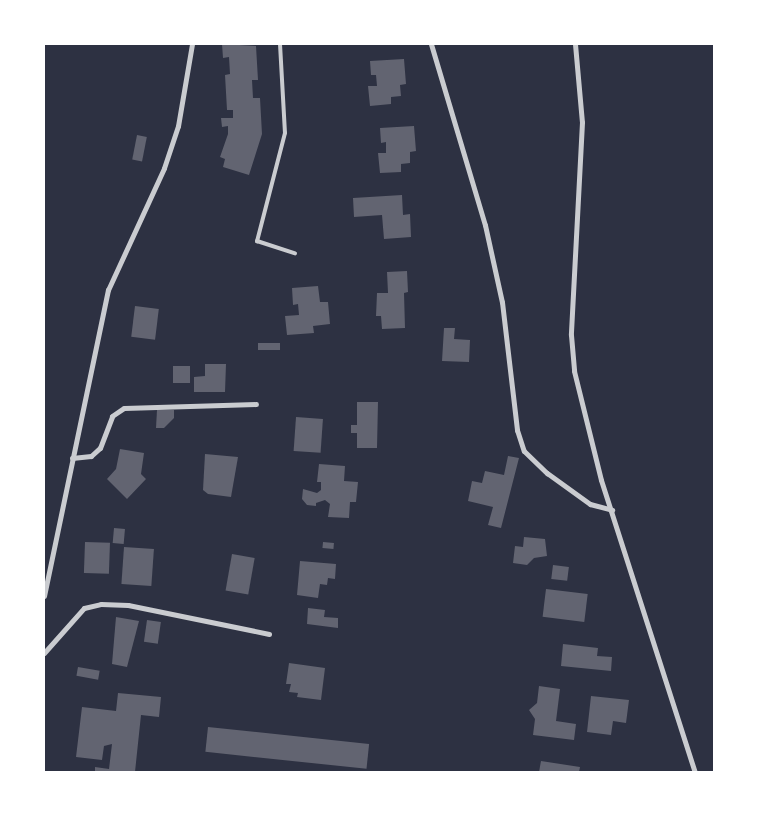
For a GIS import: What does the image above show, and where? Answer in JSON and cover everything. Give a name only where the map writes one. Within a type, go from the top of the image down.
[{"type":"street","points":[[44,596],[108,290],[164,168],[178,126],[192,44]]},
{"type":"street","points":[[431,44],[485,226],[502,302],[517,430],[524,451],[547,473],[590,504],[612,510]]},
{"type":"street","points":[[575,44],[582,122],[571,335],[574,371],[586,423],[612,510],[695,772]]},
{"type":"street","points":[[72,458],[91,456],[100,448],[112,416],[124,408],[256,404]]},
{"type":"street","points":[[44,653],[84,608],[101,604],[128,605],[269,634]]},
{"type":"lane","points":[[280,44],[284,133],[257,241],[295,253]]},
{"type":"building","points":[[222,44],[256,46],[258,80],[252,80],[253,98],[260,98],[262,134],[249,175],[223,167],[225,159],[220,157],[228,134],[228,126],[222,127],[221,118],[233,118],[233,110],[227,110],[225,75],[230,74],[229,57],[223,58]]},
{"type":"building","points":[[404,59],[406,84],[400,85],[401,96],[391,97],[391,104],[370,106],[368,86],[377,86],[376,75],[371,75],[370,61]]},
{"type":"building","points":[[414,126],[416,151],[410,152],[410,163],[401,164],[401,172],[380,173],[378,153],[386,153],[386,142],[381,143],[380,128]]},
{"type":"building","points":[[137,135],[147,137],[142,161],[132,160]]},
{"type":"building","points":[[402,195],[403,215],[410,214],[411,237],[384,239],[382,215],[354,217],[353,198]]},
{"type":"building","points":[[407,271],[408,292],[404,293],[405,328],[382,329],[381,316],[376,316],[377,293],[388,293],[387,272]]},
{"type":"building","points":[[318,286],[320,302],[328,302],[330,324],[313,326],[314,333],[287,335],[285,316],[299,315],[298,304],[293,305],[292,288]]},
{"type":"building","points":[[135,306],[159,309],[155,340],[131,337]]},
{"type":"building","points":[[444,328],[455,328],[454,339],[470,340],[469,362],[442,361]]},
{"type":"building","points":[[258,343],[280,343],[280,350],[258,350]]},
{"type":"building","points":[[205,364],[226,364],[225,392],[194,392],[194,377],[205,376]]},
{"type":"building","points":[[173,366],[190,366],[190,383],[173,383]]},
{"type":"building","points":[[357,402],[378,402],[377,448],[357,448],[357,433],[351,433],[351,425],[357,425]]},
{"type":"building","points":[[157,410],[174,410],[174,418],[164,428],[156,428]]},
{"type":"building","points":[[296,417],[323,419],[321,453],[294,451]]},
{"type":"building","points":[[120,449],[144,453],[141,474],[146,479],[127,499],[107,479],[116,469]]},
{"type":"building","points":[[205,454],[238,457],[231,497],[208,494],[203,490]]},
{"type":"building","points":[[508,456],[519,458],[501,528],[488,525],[493,507],[468,501],[472,481],[482,483],[485,471],[504,475]]},
{"type":"building","points":[[319,464],[345,466],[344,481],[358,482],[356,502],[350,502],[349,518],[328,517],[330,504],[325,500],[316,503],[316,506],[307,505],[302,499],[303,489],[317,493],[321,490],[321,482],[317,482]]},
{"type":"building","points":[[114,528],[125,529],[124,544],[113,543]]},
{"type":"building","points":[[524,537],[545,539],[547,556],[534,558],[527,565],[513,563],[515,546],[523,547]]},
{"type":"building","points":[[85,542],[110,543],[109,574],[84,573]]},
{"type":"building","points":[[323,542],[334,543],[333,549],[322,548]]},
{"type":"building","points":[[124,547],[154,549],[151,586],[121,584]]},
{"type":"building","points":[[232,554],[255,558],[248,594],[226,590]]},
{"type":"building","points":[[300,561],[336,564],[335,579],[328,578],[327,585],[320,584],[318,598],[297,595]]},
{"type":"building","points":[[553,565],[569,567],[567,581],[551,579]]},
{"type":"building","points":[[546,589],[588,594],[584,622],[543,617]]},
{"type":"building","points":[[308,608],[325,610],[324,617],[338,618],[338,628],[307,624]]},
{"type":"building","points":[[116,617],[139,621],[127,667],[112,664]]},
{"type":"building","points":[[147,620],[161,622],[158,644],[144,642]]},
{"type":"building","points":[[563,644],[598,648],[597,656],[612,657],[611,671],[561,666]]},
{"type":"building","points":[[289,663],[325,668],[321,700],[297,697],[298,693],[289,692],[291,684],[286,684]]},
{"type":"building","points":[[78,667],[100,671],[98,680],[76,676]]},
{"type":"building","points":[[539,686],[560,689],[556,721],[576,724],[574,740],[533,735],[535,719],[529,710],[537,703]]},
{"type":"building","points":[[118,693],[161,697],[159,717],[141,715],[135,772],[95,772],[95,767],[109,769],[112,744],[104,746],[102,760],[76,757],[82,707],[116,711]]},
{"type":"building","points":[[591,696],[629,700],[626,723],[613,721],[611,735],[587,732]]},
{"type":"building","points":[[208,727],[369,744],[366,769],[205,752]]},
{"type":"building","points":[[541,761],[580,767],[579,772],[539,772]]}]
